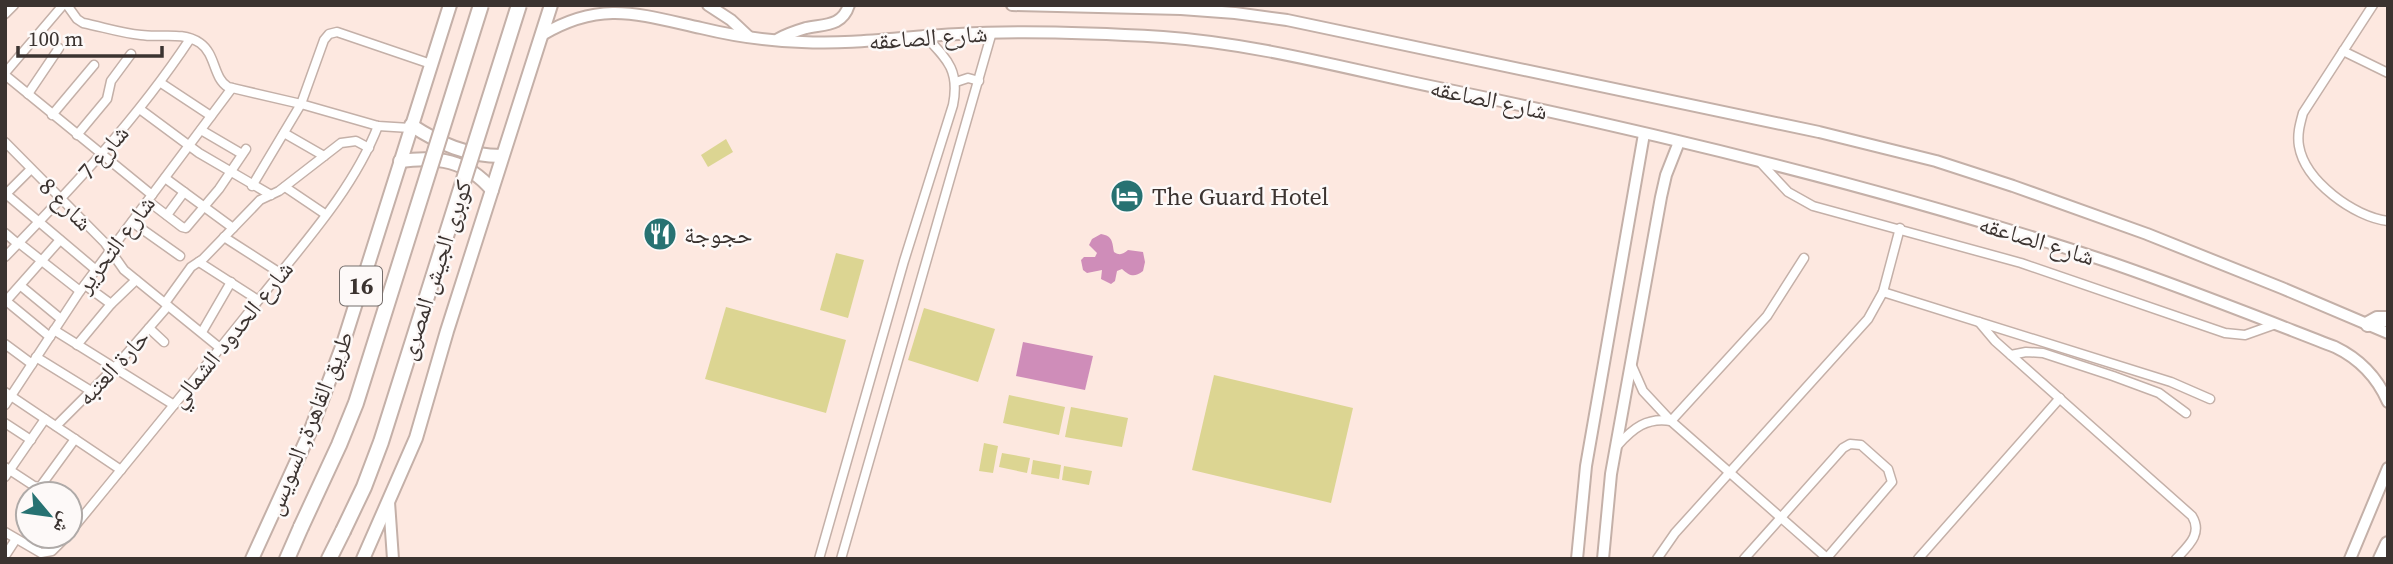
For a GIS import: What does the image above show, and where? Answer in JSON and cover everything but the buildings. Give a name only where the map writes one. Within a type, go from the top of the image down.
[{"type":"highway","name":"كوبرى الجيش المصرى","points":[[302,527],[356,402],[481,5]]},
{"type":"highway","name":"كوبرى الجيش المصرى","points":[[329,559],[364,487],[381,442],[519,5]]},
{"type":"highway","points":[[2368,324],[2377,319],[2388,319]]},
{"type":"highway","name":"طريق القاهرة, السويس","points":[[287,559],[302,527]]},
{"type":"highway","points":[[2381,559],[2388,544]]},
{"type":"main road","name":"طريق القاهرة, السويس","points":[[252,559],[292,475],[327,388],[450,5]]},
{"type":"main road","points":[[363,559],[416,438],[551,5]]},
{"type":"main road","points":[[411,127],[456,149],[479,155],[502,156]]},
{"type":"main road","points":[[400,162],[432,158],[452,161],[470,170],[492,190]]},
{"type":"street","points":[[5,14],[14,5]]},
{"type":"street","points":[[201,130],[244,151],[205,208],[186,228],[167,215],[5,74],[65,5],[77,19],[85,23],[141,35],[190,39],[205,49],[215,62],[222,83],[232,88],[378,126],[411,127]]},
{"type":"street","points":[[708,5],[731,20],[749,37]]},
{"type":"street","points":[[776,40],[805,29],[835,23],[844,16],[849,5]]},
{"type":"street","name":"شارع الصاعقه","points":[[1012,5],[1194,9],[1287,20],[1858,141],[1974,173],[2091,213],[2213,260],[2388,333]]},
{"type":"street","points":[[2373,5],[2303,113],[2298,130],[2299,146],[2309,167],[2333,195],[2365,216],[2388,221]]},
{"type":"street","name":"شارع الصاعقه","points":[[542,35],[576,17],[614,10],[640,12],[695,27],[776,40],[857,42],[992,32],[1163,37],[1244,47],[1308,59],[1679,142],[1936,209],[2055,245],[2162,280],[2335,347],[2352,356],[2373,376],[2388,402]]},
{"type":"street","points":[[252,186],[301,104],[324,40],[333,32],[431,64]]},
{"type":"street","points":[[841,559],[992,32]]},
{"type":"street","points":[[819,559],[904,261],[953,105],[956,82],[947,59],[925,35]]},
{"type":"street","name":"شارع 7","points":[[5,257],[62,199],[141,110],[190,39]]},
{"type":"street","points":[[28,94],[59,48]]},
{"type":"street","points":[[2343,51],[2388,73]]},
{"type":"street","points":[[77,135],[107,99],[111,81],[131,54]]},
{"type":"street","points":[[52,115],[94,65]]},
{"type":"street","points":[[956,82],[968,78],[979,81]]},
{"type":"street","points":[[161,83],[211,116]]},
{"type":"street","name":"شارع التحرير","points":[[5,405],[8,394],[82,288],[232,88]]},
{"type":"street","points":[[141,110],[188,146],[271,195]]},
{"type":"street","name":"شارع الحدود الشمالي","points":[[84,514],[220,348],[325,214],[369,148],[378,126]]},
{"type":"street","points":[[284,133],[324,156]]},
{"type":"street","points":[[1577,559],[1586,466],[1644,134]]},
{"type":"street","name":"حارة العتبه","points":[[56,426],[114,368],[149,328],[191,267],[257,203],[285,187],[341,143],[356,141],[369,148]]},
{"type":"street","name":"شارع 8","points":[[5,142],[62,199],[118,263],[220,348]]},
{"type":"street","points":[[1603,559],[1607,505],[1616,447],[1663,186],[1679,142]]},
{"type":"street","points":[[1762,163],[1783,188],[1799,200],[2021,263],[2225,333],[2245,335],[2276,324]]},
{"type":"street","points":[[32,169],[6,195],[96,270]]},
{"type":"street","points":[[165,178],[233,228]]},
{"type":"street","points":[[285,187],[325,214]]},
{"type":"street","points":[[167,215],[184,192]]},
{"type":"street","points":[[132,222],[180,256]]},
{"type":"street","points":[[1657,559],[1675,533],[1862,327],[1883,292],[1900,228]]},
{"type":"street","points":[[5,233],[82,288],[111,304]]},
{"type":"street","points":[[224,237],[280,273]]},
{"type":"street","points":[[60,240],[6,300],[52,333],[78,345],[174,405]]},
{"type":"street","points":[[1671,421],[1767,316],[1804,258]]},
{"type":"street","points":[[199,262],[258,300]]},
{"type":"street","points":[[78,345],[111,304],[136,280]]},
{"type":"street","points":[[202,332],[231,282]]},
{"type":"street","points":[[21,286],[61,319]]},
{"type":"street","points":[[1883,292],[2171,382],[2210,399]]},
{"type":"street","points":[[1979,322],[1989,336],[2195,520],[2197,529],[2194,538],[2176,559]]},
{"type":"street","points":[[149,328],[164,342]]},
{"type":"street","points":[[5,344],[91,391]]},
{"type":"street","points":[[2011,355],[2043,353],[2113,376],[2159,393],[2186,413]]},
{"type":"street","points":[[1631,363],[1643,391],[1671,421],[1730,472],[1781,517],[1827,558],[1892,482],[1888,469],[1864,447],[1854,443],[1843,448],[1781,517],[1744,559]]},
{"type":"street","points":[[8,394],[121,470]]},
{"type":"street","points":[[1918,559],[2060,398]]},
{"type":"street","points":[[45,419],[7,471],[40,487],[75,439]]},
{"type":"street","points":[[1616,447],[1630,432],[1645,422],[1671,421]]},
{"type":"street","points":[[5,423],[30,440]]},
{"type":"street","points":[[2350,559],[2388,468]]},
{"type":"street","points":[[389,501],[393,559]]},
{"type":"street","name":"شارع الحدود الشمالي","points":[[35,550],[47,553],[53,550]]},
{"type":"shaded area","points":[[726,139],[733,152],[708,167],[701,155]]},
{"type":"shaded area","points":[[1101,234],[1110,238],[1116,253],[1121,254],[1128,250],[1143,252],[1143,271],[1130,275],[1122,269],[1117,271],[1115,281],[1111,284],[1101,279],[1102,270],[1087,273],[1083,270],[1081,260],[1084,257],[1095,257],[1097,253],[1089,245],[1092,239]]},
{"type":"shaded area","points":[[836,253],[864,260],[848,318],[820,310]]},
{"type":"shaded area","points":[[726,307],[846,340],[826,413],[705,379]]},
{"type":"shaded area","points":[[924,308],[995,329],[978,382],[908,360]]},
{"type":"shaded area","points":[[1023,342],[1093,356],[1085,390],[1016,376]]},
{"type":"shaded area","points":[[1214,375],[1353,408],[1331,503],[1192,470]]},
{"type":"shaded area","points":[[1009,395],[1065,407],[1059,435],[1003,423]]},
{"type":"shaded area","points":[[1071,407],[1128,418],[1122,447],[1065,437]]},
{"type":"shaded area","points":[[984,443],[998,446],[993,473],[979,471]]},
{"type":"shaded area","points":[[1002,453],[1030,458],[1027,473],[999,467]]},
{"type":"shaded area","points":[[1033,460],[1061,465],[1059,479],[1031,474]]},
{"type":"shaded area","points":[[1064,466],[1092,471],[1089,485],[1062,480]]},
{"type":"place","name":"The Guard Hotel","points":[[1127,196]]},
{"type":"place","name":"حجوجة","points":[[660,234]]}]
